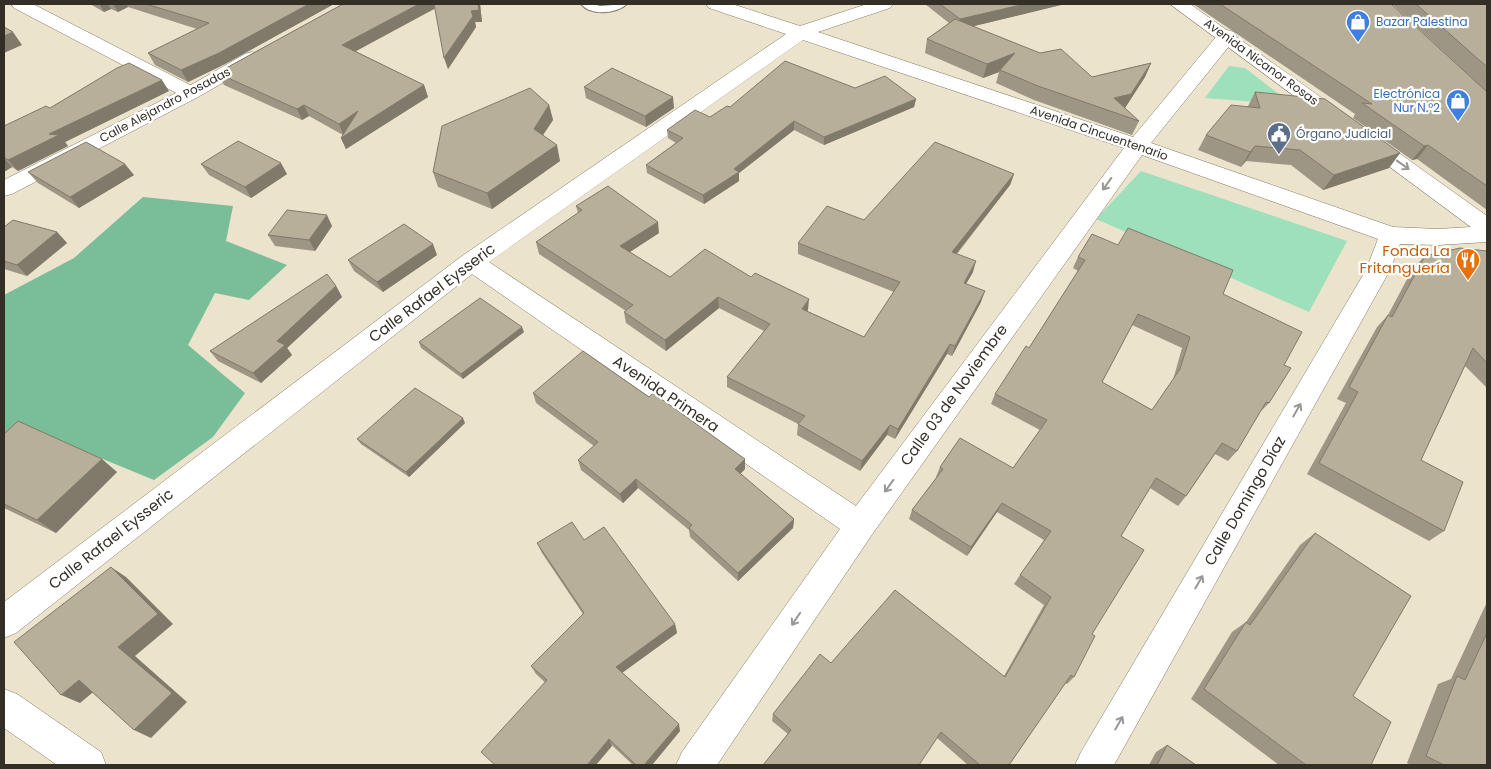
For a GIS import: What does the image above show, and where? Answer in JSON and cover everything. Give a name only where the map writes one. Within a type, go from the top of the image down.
[{"type":"street","points":[[20,4],[191,93]]},
{"type":"street","name":"Avenida Cincuentenario","points":[[715,4],[1136,145],[1391,235],[1438,237],[1487,234]]},
{"type":"street","name":"Calle Rafael Eysseric","points":[[4,622],[472,262],[801,32],[884,4]]},
{"type":"street","name":"Avenida Nicanor Rosas","points":[[1179,4],[1227,36],[1487,227]]},
{"type":"street","name":"Calle 03 de Noviembre","points":[[695,765],[860,526],[1136,145],[1227,36]]},
{"type":"street","name":"Calle Alejandro Posadas","points":[[4,189],[191,93],[266,51]]},
{"type":"street","name":"Calle Domingo Díaz","points":[[1094,765],[1378,270],[1391,235]]},
{"type":"street","name":"Avenida Primera","points":[[472,262],[860,526]]},
{"type":"street","points":[[4,707],[88,765]]},
{"type":"lane","points":[[586,4],[592,8],[605,10],[622,4]]},
{"type":"green space","points":[[1229,66],[1245,68],[1293,105],[1205,98]]},
{"type":"green space","points":[[1141,171],[1347,241],[1309,312],[1096,219]]},
{"type":"green space","points":[[143,197],[233,206],[226,241],[287,265],[249,300],[215,293],[188,345],[245,393],[213,437],[154,480],[32,430],[4,452],[4,295],[74,258]]},
{"type":"building","points":[[146,4],[309,4],[219,53],[181,70],[148,53],[209,23]]},
{"type":"building","points":[[343,4],[419,4],[342,45],[424,85],[341,138],[358,111],[339,124],[304,105],[297,109],[217,73]]},
{"type":"building","points":[[434,4],[478,4],[479,10],[471,11],[473,16],[444,58]]},
{"type":"building","points":[[940,4],[1025,4],[960,19]]},
{"type":"building","points":[[1220,4],[1391,4],[1487,92],[1487,186],[1428,145],[1424,146],[1362,103],[1372,104]]},
{"type":"building","points":[[1416,4],[1487,4],[1487,67]]},
{"type":"building","points":[[955,19],[1040,53],[1061,49],[1092,77],[1151,63],[1131,94],[1114,98],[1139,121],[1038,86],[1000,70],[1015,53],[987,64],[927,39]]},
{"type":"building","points":[[4,27],[13,32],[4,36]]},
{"type":"building","points":[[785,61],[855,88],[885,76],[916,99],[824,137],[794,121],[734,169],[739,172],[703,195],[646,165],[683,138],[667,130],[695,110],[710,117],[727,106],[730,107]]},
{"type":"building","points":[[129,63],[162,80],[49,134],[59,135],[8,160],[4,157],[4,126],[46,106],[50,108],[117,68]]},
{"type":"building","points":[[612,68],[673,97],[645,116],[584,87]]},
{"type":"building","points":[[530,88],[549,105],[534,129],[557,145],[487,193],[433,172],[442,126]]},
{"type":"building","points":[[1255,92],[1325,99],[1400,153],[1334,175],[1300,150],[1255,146],[1250,152],[1206,135],[1231,105],[1260,108]]},
{"type":"building","points":[[238,141],[281,163],[245,187],[201,164]]},
{"type":"building","points":[[86,142],[125,164],[70,197],[28,172]]},
{"type":"building","points":[[935,142],[1014,174],[952,252],[976,261],[964,283],[985,291],[955,346],[950,344],[898,429],[890,425],[862,461],[798,424],[805,416],[727,377],[770,324],[718,297],[665,340],[624,312],[633,305],[536,242],[582,210],[576,206],[608,186],[658,222],[620,246],[670,277],[705,249],[751,277],[755,273],[809,299],[802,309],[864,337],[900,282],[798,243],[827,206],[864,220]]},
{"type":"building","points":[[287,210],[327,215],[309,240],[268,235]]},
{"type":"building","points":[[13,220],[57,232],[17,265],[4,261],[4,227]]},
{"type":"building","points":[[404,224],[433,244],[377,282],[348,260]]},
{"type":"building","points":[[1128,228],[1233,270],[1223,294],[1302,332],[1284,365],[1291,368],[1269,403],[1266,402],[1237,451],[1222,443],[1186,496],[1156,478],[1121,536],[1144,550],[1092,634],[1095,636],[1074,677],[1071,675],[1009,765],[980,765],[941,732],[919,765],[763,765],[791,730],[773,714],[820,654],[831,663],[895,590],[1005,677],[1051,597],[1020,575],[1051,531],[1002,503],[971,547],[912,510],[943,469],[940,467],[960,438],[1013,468],[1047,420],[995,394],[1026,346],[1029,348],[1085,260],[1078,257],[1092,234],[1118,245]],"holes":[[[1138,314],[1190,337],[1180,369],[1152,410],[1102,382]]]},
{"type":"building","points":[[1460,248],[1487,251],[1487,363],[1473,348],[1421,460],[1463,482],[1444,531],[1319,463],[1358,392],[1349,387],[1388,315],[1392,317],[1425,256]]},
{"type":"building","points":[[327,274],[336,286],[277,341],[285,345],[253,373],[210,351]]},
{"type":"building","points":[[480,298],[522,327],[461,374],[419,342]]},
{"type":"building","points":[[583,351],[649,397],[653,393],[745,459],[735,469],[794,519],[738,573],[689,528],[692,525],[636,479],[620,494],[578,460],[598,442],[533,393]]},
{"type":"building","points":[[415,388],[463,418],[406,472],[357,439]]},
{"type":"building","points":[[18,421],[102,459],[37,520],[4,504],[4,434]]},
{"type":"building","points":[[572,522],[584,540],[604,527],[675,624],[616,667],[679,724],[644,765],[636,765],[609,739],[587,765],[495,765],[481,752],[547,680],[531,666],[584,613],[537,543]]},
{"type":"building","points":[[1315,533],[1411,596],[1353,696],[1391,722],[1371,765],[1306,765],[1204,689],[1246,622],[1250,625]]},
{"type":"building","points":[[111,567],[158,614],[118,647],[172,693],[134,730],[79,680],[61,695],[14,642]]},
{"type":"building","points":[[1487,633],[1487,765],[1444,765],[1426,756],[1457,676],[1465,680]]},
{"type":"building","points":[[1167,745],[1196,765],[1157,765]]},
{"type":"place","name":"Bazar Palestina","points":[[1358,43]]},
{"type":"place","name":"Electrónica Nur N.°2","points":[[1458,122]]},
{"type":"place","name":"Órgano Judicial","points":[[1279,155]]},
{"type":"place","name":"Fonda La Fritanguería","points":[[1468,281]]}]
